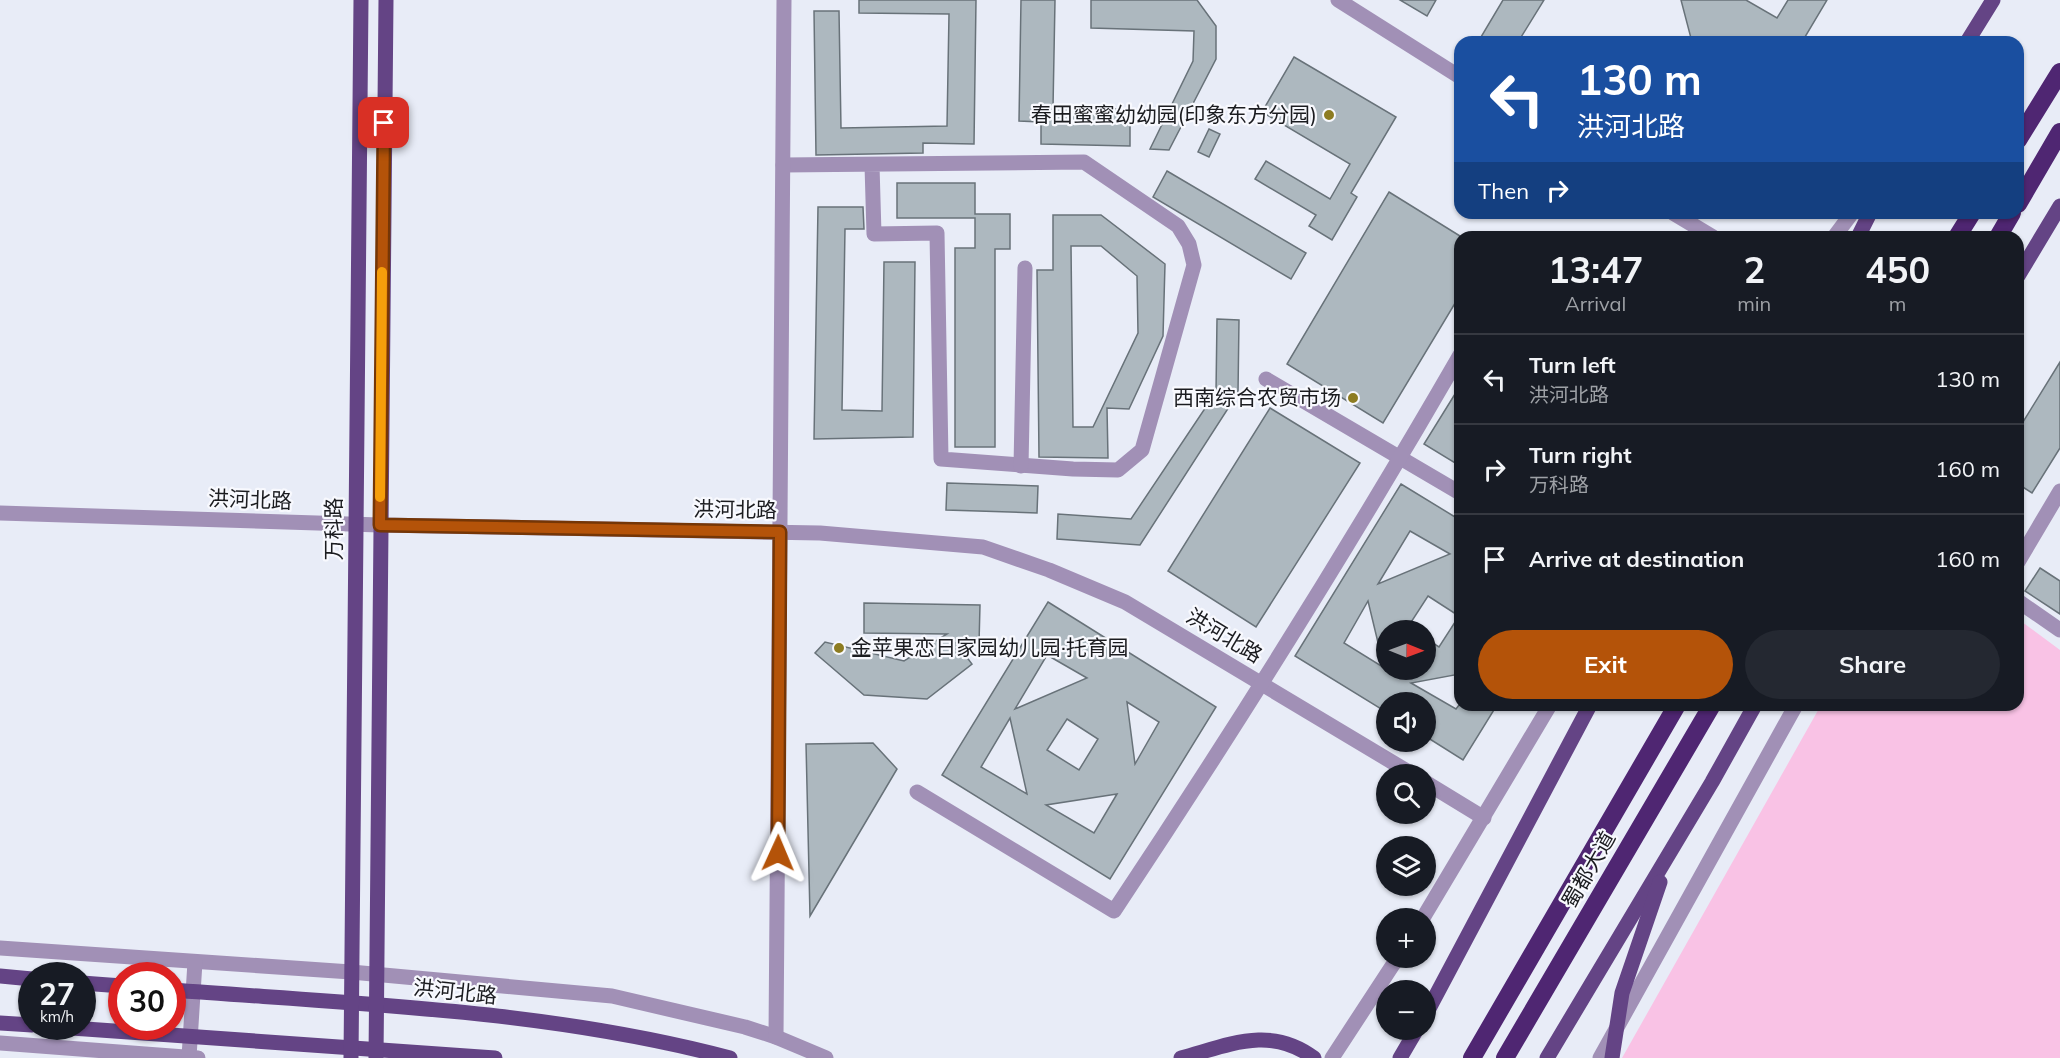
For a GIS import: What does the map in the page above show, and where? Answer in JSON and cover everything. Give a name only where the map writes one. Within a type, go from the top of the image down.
[{"type":"highway","points":[[2024,130],[2060,72]]},
{"type":"highway","points":[[2024,194],[2060,132]]},
{"type":"highway","name":"蜀都大道","points":[[1472,1058],[1674,711]]},
{"type":"highway","name":"蜀都大道","points":[[1509,1051],[1708,711]]},
{"type":"main road","name":"万科路","points":[[351,1058],[361,0]]},
{"type":"main road","points":[[376,1058],[386,0]]},
{"type":"main road","points":[[1971,36],[1993,0]]},
{"type":"main road","points":[[2024,266],[2060,206]]},
{"type":"main road","points":[[1436,995],[1587,711]]},
{"type":"main road","points":[[1547,1058],[1669,855],[1752,711]]},
{"type":"main road","points":[[1612,1058],[1622,993],[1669,855]]},
{"type":"main road","points":[[0,976],[18,978]]},
{"type":"main road","name":"洪河北路","points":[[186,991],[442,1011],[510,1019],[632,1036],[730,1058]]},
{"type":"main road","points":[[0,1023],[18,1024]]},
{"type":"main road","points":[[96,1030],[495,1058]]},
{"type":"main road","points":[[1181,1058],[1248,1039],[1270,1039],[1299,1047],[1315,1058]]},
{"type":"main road","points":[[1401,1058],[1412,1040]]},
{"type":"street","points":[[777,1037],[784,0]]},
{"type":"street","points":[[1338,0],[1454,73]]},
{"type":"street","points":[[783,165],[1084,162],[1178,226],[1189,244],[1194,265],[1142,450],[1118,470],[1021,466],[941,459],[938,233],[874,234],[872,165]]},
{"type":"street","points":[[1683,219],[1703,231]]},
{"type":"street","points":[[1021,466],[1025,268]]},
{"type":"street","points":[[917,792],[1114,911],[1262,683],[1401,457],[1454,365]]},
{"type":"street","points":[[1266,379],[1454,489]]},
{"type":"street","points":[[2024,541],[2060,491]]},
{"type":"street","name":"洪河北路","points":[[0,513],[380,525],[820,532],[983,547],[1049,570],[1125,602],[1396,764]]},
{"type":"street","points":[[2024,605],[2060,630]]},
{"type":"street","points":[[1429,908],[1546,711]]},
{"type":"street","points":[[1600,1058],[1793,711]]},
{"type":"street","points":[[1436,789],[1484,818]]},
{"type":"street","points":[[0,948],[351,972],[612,996],[777,1037],[826,1058]]},
{"type":"street","points":[[0,1043],[194,1057],[195,962]]},
{"type":"street","points":[[1332,1058],[1391,968]]},
{"type":"street","points":[[1315,1058],[1349,1033]]},
{"type":"shaded area","points":[[2024,623],[2060,650],[2060,1058],[1622,1058],[1818,711],[2024,711]]},
{"type":"building","points":[[859,0],[976,0],[974,144],[923,143],[923,153],[816,155],[814,11],[839,11],[841,128],[947,126],[949,14],[859,13]]},
{"type":"building","points":[[1021,0],[1055,0],[1053,108],[1130,109],[1130,146],[1041,144],[1041,122],[1019,121]]},
{"type":"building","points":[[1091,0],[1197,0],[1216,26],[1216,59],[1169,150],[1150,149],[1193,61],[1194,31],[1091,28]]},
{"type":"building","points":[[1400,0],[1436,0],[1427,16]]},
{"type":"building","points":[[1503,0],[1544,0],[1522,36],[1482,36]]},
{"type":"building","points":[[1681,0],[1746,0],[1777,18],[1788,0],[1827,0],[1806,36],[1690,36]]},
{"type":"building","name":"春田蜜蜜幼幼园(印象东方分园)","points":[[1294,57],[1396,117],[1351,193],[1357,197],[1332,240],[1309,226],[1316,215],[1255,179],[1266,161],[1330,199],[1350,164],[1262,112]]},
{"type":"building","points":[[1209,129],[1220,134],[1209,157],[1198,152]]},
{"type":"building","points":[[1167,171],[1306,253],[1291,279],[1153,197]]},
{"type":"building","points":[[897,183],[975,183],[975,214],[1010,214],[1010,249],[995,249],[995,447],[955,447],[955,248],[975,248],[975,218],[897,218]]},
{"type":"building","points":[[1389,192],[1454,232],[1454,305],[1383,423],[1287,364]]},
{"type":"building","points":[[818,207],[863,207],[864,229],[845,229],[842,410],[882,411],[884,262],[915,262],[913,437],[814,439]]},
{"type":"building","points":[[1053,215],[1101,215],[1165,264],[1163,336],[1129,409],[1107,408],[1108,458],[1039,457],[1037,270],[1053,270]],"holes":[[[1071,246],[1101,246],[1137,276],[1138,333],[1093,427],[1073,427]]]},
{"type":"building","points":[[1217,319],[1239,320],[1238,393],[1140,545],[1057,539],[1058,514],[1131,519],[1216,392]]},
{"type":"building","points":[[2060,362],[2060,448],[2032,493],[2024,488],[2024,420]]},
{"type":"building","points":[[1454,396],[1454,462],[1424,444]]},
{"type":"building","points":[[1270,408],[1360,463],[1256,627],[1168,571]]},
{"type":"building","points":[[947,483],[1038,486],[1037,513],[946,510]]},
{"type":"building","points":[[1401,484],[1454,516],[1454,613],[1428,596],[1412,620],[1376,620],[1376,634],[1368,601],[1344,643],[1376,663],[1376,680],[1427,680],[1411,683],[1427,692],[1376,692],[1376,706],[1295,656]],"holes":[[[1410,531],[1450,554],[1378,584]]]},
{"type":"building","points":[[2040,568],[2060,581],[2060,614],[2025,591]]},
{"type":"building","points":[[1048,602],[1216,707],[1110,879],[942,775]],"holes":[[[1047,655],[1087,678],[1015,709]],[[1127,702],[1159,722],[1135,764]],[[1010,718],[1027,794],[981,767]],[[1067,719],[1098,739],[1079,770],[1047,750]],[[1117,794],[1094,833],[1046,805]]]},
{"type":"building","name":"金苹果恋日家园幼儿园·托育园","points":[[864,603],[980,605],[979,644],[956,643],[972,664],[927,699],[864,695],[815,653],[825,642],[904,661],[947,634],[864,633]]},
{"type":"building","points":[[1454,624],[1454,675],[1436,678],[1436,645],[1439,647]]},
{"type":"building","points":[[1436,697],[1454,708],[1454,711],[1493,711],[1463,760],[1436,743]]},
{"type":"building","points":[[873,743],[897,769],[810,916],[806,744]]},
{"type":"slow traffic","points":[[380,497],[382,272]]},
{"type":"place","name":"春田蜜蜜幼幼园(印象东方分园)","points":[[1329,115]]},
{"type":"place","name":"西南综合农贸市场","points":[[1353,398]]},
{"type":"place","name":"金苹果恋日家园幼儿园·托育园","points":[[839,648]]},
{"type":"route","points":[[384,123],[380,525],[780,532],[778,853]]}]
